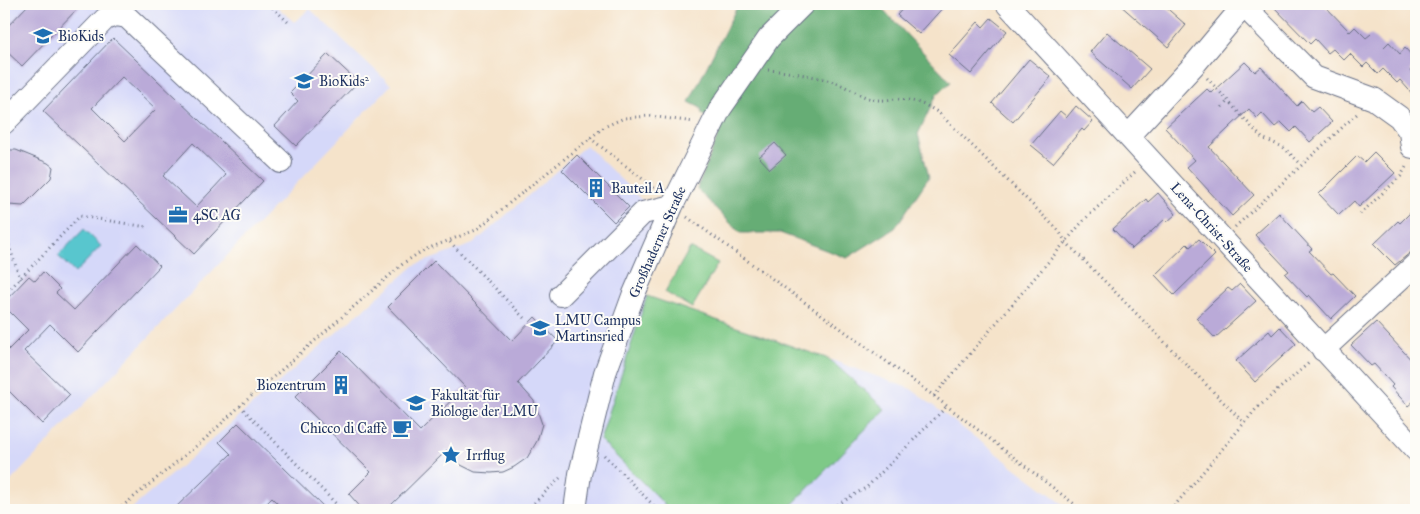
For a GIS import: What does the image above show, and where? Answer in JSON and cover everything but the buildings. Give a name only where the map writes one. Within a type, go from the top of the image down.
[{"type":"street","name":"Großhaderner Straße","points":[[575,510],[580,474],[606,373],[633,296],[672,206],[720,109],[769,38],[803,4]]},
{"type":"street","name":"Lena-Christ-Straße","points":[[1007,4],[1416,450]]},
{"type":"street","points":[[1129,135],[1194,65],[1244,5],[1314,77],[1374,99],[1400,118],[1410,132],[1414,147]]},
{"type":"street","points":[[4,123],[105,19],[116,15],[127,17],[281,162]]},
{"type":"street","points":[[561,295],[643,213],[672,206]]},
{"type":"street","points":[[1323,350],[1416,264]]},
{"type":"path","points":[[269,4],[290,24]]},
{"type":"path","points":[[1194,65],[1262,138],[1283,147],[1301,164]]},
{"type":"path","points":[[748,69],[796,73],[838,84],[876,100],[903,99],[928,105],[1059,231],[1066,241],[1244,423]]},
{"type":"path","points":[[1223,239],[1301,164],[1374,99]]},
{"type":"path","points":[[1222,107],[1228,101]]},
{"type":"path","points":[[118,510],[206,438],[405,262],[424,250],[450,242],[476,230],[604,127],[624,118],[650,116],[712,124]]},
{"type":"path","points":[[590,138],[654,186],[672,206],[934,396],[1082,510]]},
{"type":"path","points":[[1360,214],[1400,176],[1414,147]]},
{"type":"path","points":[[934,396],[1084,220],[1150,158]]},
{"type":"path","points":[[4,286],[9,290],[80,216],[147,227]]},
{"type":"path","points":[[4,232],[23,282]]},
{"type":"path","points":[[450,242],[526,320]]},
{"type":"path","points":[[1171,510],[1256,409],[1323,350]]},
{"type":"path","points":[[240,406],[342,510]]},
{"type":"path","points":[[829,510],[867,487],[947,406]]},
{"type":"path","points":[[605,456],[658,510]]},
{"type":"path","points":[[527,510],[568,470],[580,474]]},
{"type":"shaded area","points":[[4,4],[274,4],[294,22],[310,9],[391,85],[4,488]]},
{"type":"shaded area","name":"LMU Campus Martinsried","points":[[586,145],[661,219],[629,290],[911,389],[1071,510],[130,510],[415,265],[473,244]]},
{"type":"green space","points":[[740,4],[878,4],[951,82],[937,94],[918,134],[929,177],[895,228],[847,258],[780,233],[740,233],[697,189],[722,126],[702,114],[701,108],[689,102]]},
{"type":"green space","points":[[690,248],[718,263],[692,308],[665,292]]},
{"type":"green space","points":[[647,296],[829,359],[885,409],[787,510],[670,510],[600,440]]},
{"type":"water","points":[[84,229],[101,246],[75,273],[58,256]]},
{"type":"place","name":"BioKids","points":[[43,36]]},
{"type":"place","name":"BioKids²","points":[[304,81]]},
{"type":"place","name":"Bauteil A","points":[[596,188]]},
{"type":"place","name":"4SC AG","points":[[178,215]]},
{"type":"place","name":"LMU Campus Martinsried","points":[[540,328]]},
{"type":"place","name":"Biozentrum","points":[[341,385]]},
{"type":"place","name":"Fakultät für Biologie der LMU","points":[[416,403]]},
{"type":"place","name":"Chicco di Caffè","points":[[402,428]]},
{"type":"place","name":"Irrflug","points":[[451,455]]}]
